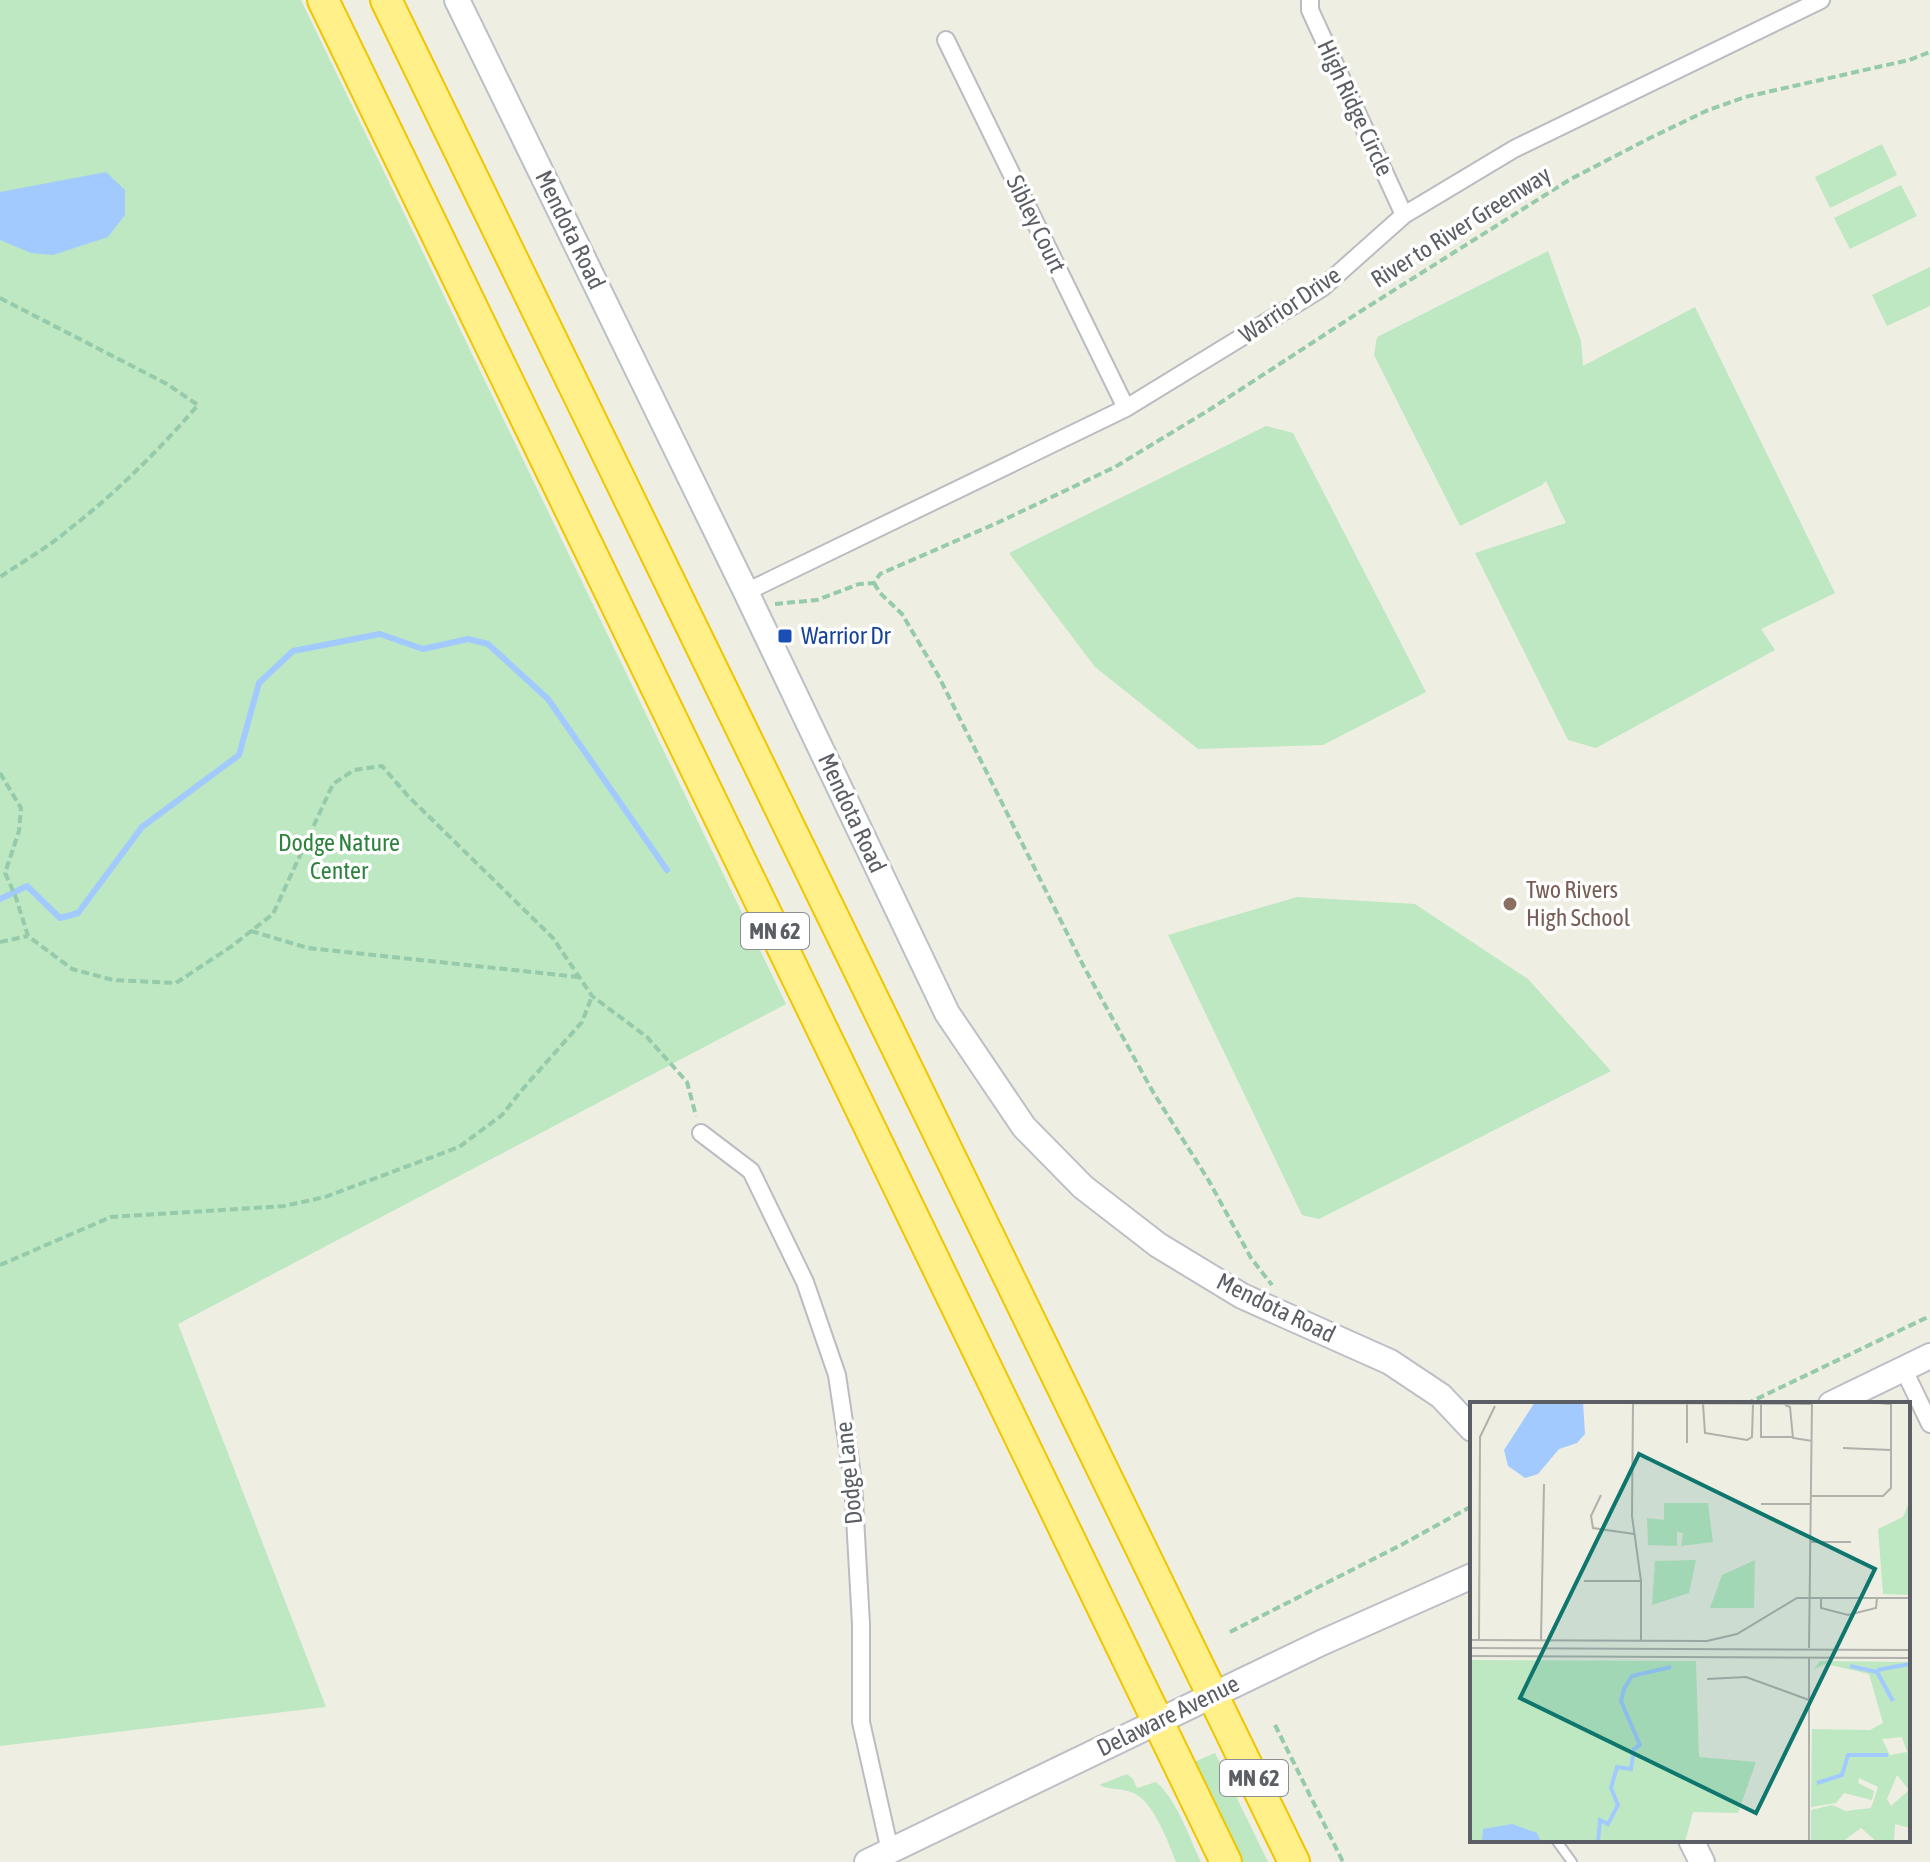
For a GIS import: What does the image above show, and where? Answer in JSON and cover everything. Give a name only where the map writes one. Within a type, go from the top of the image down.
[{"type":"highway","name":"MN 62","points":[[323,0],[1226,1862]]},
{"type":"highway","name":"MN 62","points":[[386,0],[1294,1862]]},
{"type":"street","name":"Mendota Road","points":[[457,0],[947,1013],[1024,1127],[1083,1187],[1158,1245],[1242,1296],[1390,1362],[1441,1396],[1470,1427]]},
{"type":"street","name":"High Ridge Circle","points":[[1310,0],[1310,10],[1404,215]]},
{"type":"street","name":"Warrior Drive","points":[[746,592],[1126,408],[1322,288],[1404,215],[1514,149],[1821,0]]},
{"type":"street","name":"Sibley Court","points":[[946,40],[1126,408]]},
{"type":"street","name":"Dodge Lane","points":[[701,1133],[751,1171],[805,1282],[837,1375],[853,1482],[861,1624],[861,1722],[890,1851]]},
{"type":"street","points":[[1835,1402],[1930,1356]]},
{"type":"street","points":[[1903,1368],[1930,1424]]},
{"type":"street","name":"Delaware Avenue","points":[[867,1862],[1321,1643],[1470,1577]]},
{"type":"street","points":[[1692,1842],[1702,1862]]},
{"type":"lane","points":[[1557,1842],[1572,1862]]},
{"type":"path","name":"River to River Greenway","points":[[776,605],[817,600],[859,584],[874,583],[880,574],[1115,467],[1569,180],[1706,111],[1745,97],[1909,60],[1930,52]]},
{"type":"path","points":[[0,298],[167,384],[198,405],[122,485],[70,529],[0,577]]},
{"type":"path","points":[[874,583],[902,614],[938,675],[1084,967],[1251,1258],[1273,1287]]},
{"type":"path","points":[[0,773],[21,808],[19,831],[5,873],[28,936],[72,969],[113,980],[176,983],[273,914],[333,784],[354,770],[382,766],[408,796],[553,938],[592,996],[647,1037],[687,1082],[701,1133]]},
{"type":"path","points":[[251,931],[308,948],[579,977]]},
{"type":"path","points":[[0,942],[28,936]]},
{"type":"path","points":[[0,1265],[111,1217],[284,1206],[325,1197],[459,1147],[502,1115],[582,1022],[592,996]]},
{"type":"path","points":[[1750,1402],[1930,1316]]},
{"type":"path","points":[[1230,1632],[1470,1507]]},
{"type":"path","points":[[1275,1725],[1343,1862]]},
{"type":"green space","name":"Dodge Nature Center","points":[[0,0],[301,0],[786,1004],[178,1324],[326,1707],[0,1746]]},
{"type":"green space","points":[[1882,144],[1897,175],[1830,208],[1815,177]]},
{"type":"green space","points":[[1901,185],[1917,216],[1850,249],[1834,218]]},
{"type":"green space","points":[[1548,251],[1581,341],[1583,366],[1695,307],[1835,593],[1761,629],[1775,650],[1596,748],[1568,740],[1475,553],[1566,523],[1546,481],[1460,526],[1374,355],[1377,337]]},
{"type":"green space","points":[[1930,267],[1930,306],[1887,326],[1872,295]]},
{"type":"green space","points":[[1266,426],[1293,433],[1426,692],[1323,745],[1198,749],[1095,667],[1009,553]]},
{"type":"green space","points":[[1297,897],[1415,904],[1528,979],[1611,1071],[1319,1219],[1302,1215],[1168,935]]},
{"type":"green space","points":[[1215,1753],[1268,1862],[1242,1862],[1194,1762]]},
{"type":"green space","points":[[1127,1774],[1137,1788],[1156,1782],[1163,1790],[1182,1819],[1201,1862],[1176,1862],[1159,1822],[1139,1796],[1099,1785]]},
{"type":"water","points":[[106,172],[125,190],[125,215],[108,237],[53,255],[31,253],[0,240],[0,192]]},
{"type":"waterway","points":[[0,899],[27,886],[60,918],[78,913],[142,827],[239,755],[259,683],[293,651],[380,634],[423,649],[468,639],[488,644],[548,699],[667,870]]},
{"type":"place","name":"Warrior Dr","points":[[785,636]]},
{"type":"place","name":"Two Rivers High School","points":[[1510,904]]}]
